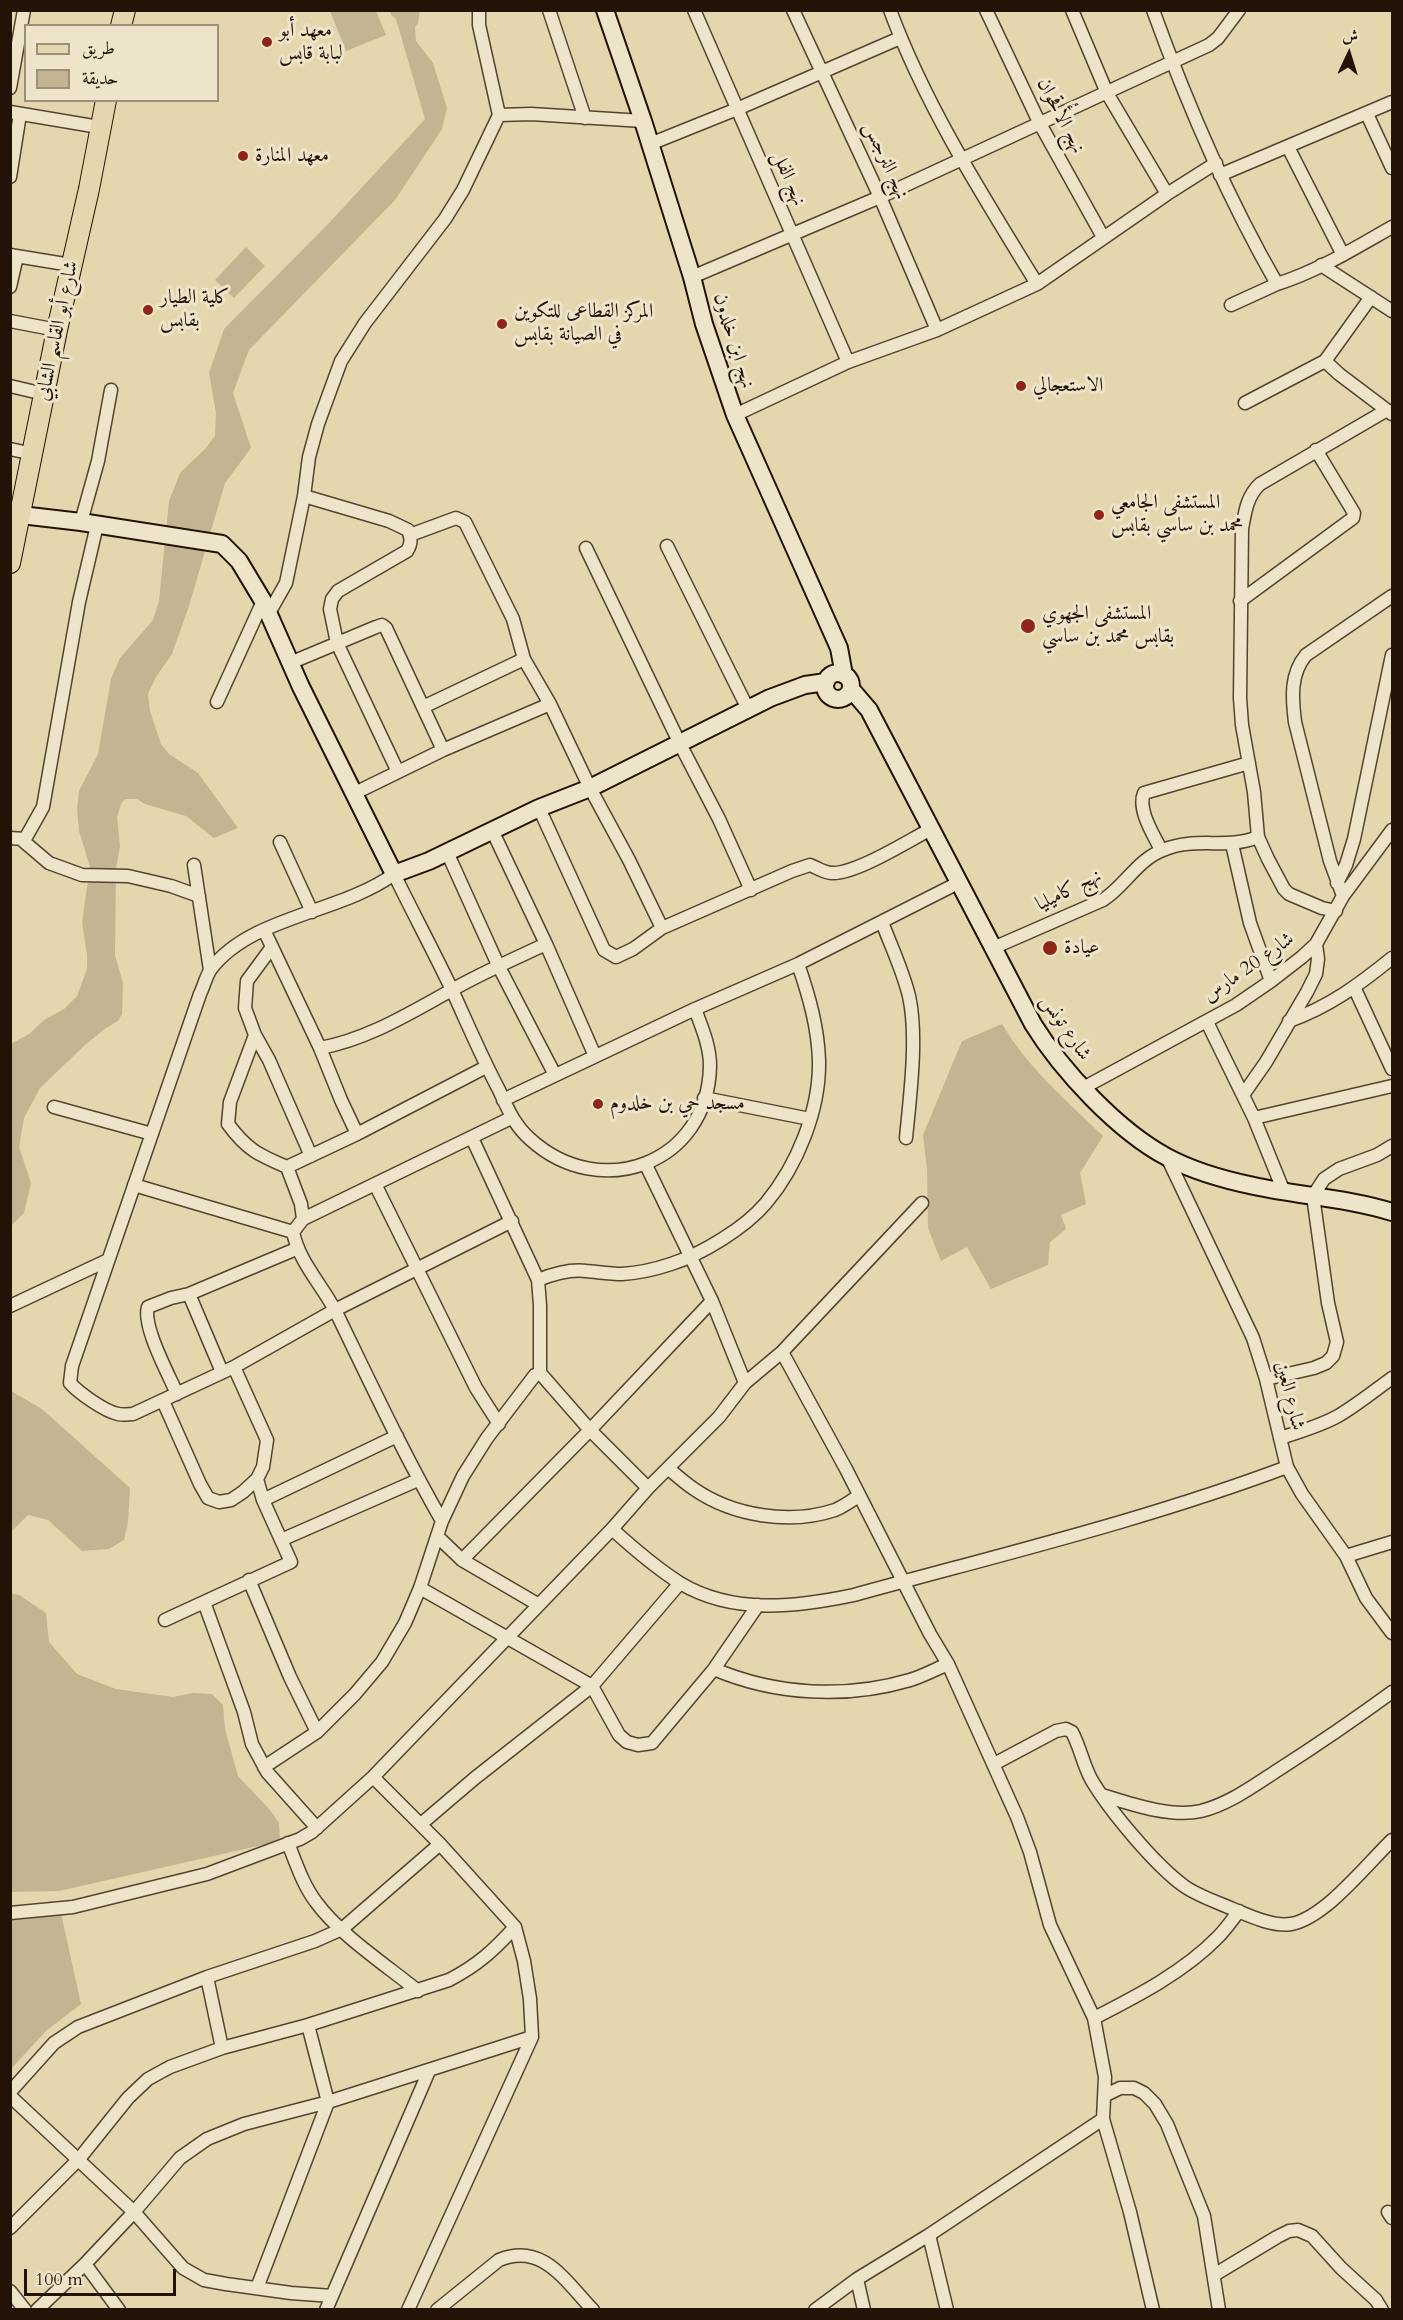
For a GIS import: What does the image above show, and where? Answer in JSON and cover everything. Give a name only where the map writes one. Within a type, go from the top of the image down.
[{"type":"main road","name":"شارع أبو القاسم الشابي","points":[[10,563],[16,514],[33,454],[105,102]]},
{"type":"street","points":[[10,88],[13,50],[24,10]]},
{"type":"street","points":[[218,702],[266,607],[286,583],[304,496],[307,468],[318,424],[341,361],[365,323],[445,219],[463,190],[499,115],[479,25],[479,10]]},
{"type":"street","points":[[549,10],[585,118]]},
{"type":"street","name":"نهج ابن خلدون","points":[[605,10],[643,121],[704,324],[735,416],[839,648],[847,682]]},
{"type":"street","name":"نهج الفل","points":[[694,10],[848,362]]},
{"type":"street","name":"نهج النرجس","points":[[793,10],[880,197],[937,330]]},
{"type":"street","points":[[890,10],[900,38],[962,159],[1037,284]]},
{"type":"street","name":"نهج الأُقحوان","points":[[986,10],[1040,122],[1103,237]]},
{"type":"street","points":[[1072,10],[1107,93],[1167,194]]},
{"type":"street","points":[[1153,10],[1172,62],[1218,169],[1277,284]]},
{"type":"street","points":[[692,278],[880,197],[1209,45],[1218,38],[1239,10]]},
{"type":"street","points":[[650,144],[900,38]]},
{"type":"street","points":[[735,416],[848,362],[937,330],[1037,284],[1167,194],[1218,169],[1288,147],[1392,102]]},
{"type":"street","points":[[10,177],[15,113],[99,127]]},
{"type":"street","points":[[499,115],[531,114],[643,121]]},
{"type":"street","points":[[1367,114],[1392,168]]},
{"type":"street","points":[[1288,147],[1343,255]]},
{"type":"street","points":[[1231,305],[1343,255],[1392,227]]},
{"type":"street","points":[[10,287],[14,256],[71,265]]},
{"type":"street","points":[[1321,265],[1392,311]]},
{"type":"street","points":[[1245,404],[1325,361],[1371,297]]},
{"type":"street","points":[[10,321],[57,330]]},
{"type":"street","points":[[1325,361],[1390,412],[1316,450],[1274,474],[1253,490],[1246,507],[1242,529],[1240,698],[1258,837],[1275,875],[1288,894],[1322,908],[1336,911]]},
{"type":"street","points":[[10,386],[44,394]]},
{"type":"street","points":[[16,839],[26,839],[43,807],[79,602],[98,461],[111,390]]},
{"type":"street","points":[[10,449],[33,454]]},
{"type":"street","points":[[1240,601],[1353,519],[1354,513],[1316,450]]},
{"type":"street","points":[[304,496],[389,521],[408,530],[410,535],[411,544],[407,551],[338,591],[332,599],[330,609],[337,643],[398,772]]},
{"type":"street","points":[[16,514],[222,544],[239,561],[266,607],[290,663],[452,990],[511,1118],[548,1154],[573,1166],[606,1171],[646,1165],[677,1145],[688,1132],[704,1098],[710,1067],[709,1051],[695,1009]]},
{"type":"street","points":[[410,535],[456,518],[465,522],[513,619],[524,658],[550,704],[662,928]]},
{"type":"street","points":[[667,546],[748,709]]},
{"type":"street","points":[[586,548],[718,819],[750,890]]},
{"type":"street","points":[[1343,896],[1323,835],[1295,722],[1292,700],[1293,683],[1297,665],[1306,655],[1392,596]]},
{"type":"street","points":[[290,663],[376,627],[382,625],[386,627],[443,750]]},
{"type":"street","points":[[1337,883],[1346,865],[1354,838],[1392,655]]},
{"type":"street","points":[[423,707],[524,658]]},
{"type":"street","points":[[512,1221],[335,1310],[228,1370],[133,1414],[118,1414],[77,1391],[70,1383],[72,1366],[106,1261],[191,1020],[210,970],[229,950],[264,930],[379,885],[394,874],[429,861],[539,808],[590,788],[748,709],[798,687],[826,682],[827,692],[835,698],[844,697],[847,682]]},
{"type":"street","name":"شارع تونس","points":[[847,682],[869,710],[958,883],[1048,1049],[1083,1088],[1130,1133],[1167,1157],[1220,1177],[1284,1192],[1369,1205],[1392,1212]]},
{"type":"street","points":[[355,793],[443,750],[550,704]]},
{"type":"street","points":[[1161,850],[1143,808],[1144,793],[1250,763]]},
{"type":"street","points":[[539,808],[604,950],[616,957],[633,949],[662,928],[792,871],[810,865],[824,872],[842,872],[931,829]]},
{"type":"street","points":[[492,830],[546,944],[595,1056]]},
{"type":"street","name":"شارع 20 مارس","points":[[1083,1088],[1206,1022],[1271,981],[1316,944],[1343,896],[1392,830]]},
{"type":"street","name":"نهج كاميليا","points":[[993,948],[1114,893],[1136,867],[1161,850],[1200,841],[1232,844],[1258,837]]},
{"type":"street","points":[[16,839],[49,863],[82,875],[128,876],[171,886],[199,896]]},
{"type":"street","points":[[280,842],[312,912]]},
{"type":"street","points":[[1232,844],[1251,923],[1271,981]]},
{"type":"street","points":[[447,852],[500,967],[555,1075]]},
{"type":"street","points":[[194,865],[210,970]]},
{"type":"street","points":[[503,1100],[695,1009],[798,964],[958,883]]},
{"type":"street","points":[[882,922],[905,981],[911,1011],[912,1077],[906,1138]]},
{"type":"street","points":[[264,930],[320,1048],[340,1100],[357,1134]]},
{"type":"street","points":[[320,1048],[353,1040],[404,1018],[452,990],[546,944]]},
{"type":"street","points":[[1243,1095],[1266,1062],[1316,974],[1318,959],[1316,944]]},
{"type":"street","points":[[272,947],[247,981],[245,1008],[255,1035],[269,1060],[312,1156]]},
{"type":"street","points":[[1289,1021],[1321,1009],[1392,958]]},
{"type":"street","points":[[538,1280],[551,1275],[584,1270],[615,1274],[643,1271],[671,1264],[690,1257],[735,1230],[765,1205],[797,1153],[810,1119],[818,1075],[818,1041],[815,1021],[798,964]]},
{"type":"street","points":[[1354,987],[1392,1069]]},
{"type":"street","points":[[1206,1022],[1254,1118],[1284,1192]]},
{"type":"street","points":[[255,1035],[230,1102],[228,1124],[253,1152],[287,1167],[301,1204],[303,1219]]},
{"type":"street","points":[[287,1167],[357,1134],[486,1067]]},
{"type":"street","points":[[1254,1118],[1392,1086]]},
{"type":"street","points":[[704,1098],[810,1119]]},
{"type":"street","points":[[54,1107],[152,1134]]},
{"type":"street","points":[[442,1521],[418,1480],[335,1310],[296,1249],[293,1232],[303,1219],[511,1118]]},
{"type":"street","points":[[472,1138],[538,1280],[540,1372],[590,1430],[648,1488]]},
{"type":"street","points":[[1266,1379],[1314,1368],[1326,1363],[1333,1356],[1337,1342],[1324,1281],[1314,1196],[1324,1179],[1339,1169],[1377,1155],[1392,1146]]},
{"type":"street","name":"شارع العين","points":[[1167,1157],[1253,1338],[1266,1379],[1287,1467],[1302,1494],[1346,1556],[1366,1598],[1392,1633]]},
{"type":"street","points":[[646,1165],[712,1301],[746,1383]]},
{"type":"street","points":[[375,1184],[476,1388],[499,1424]]},
{"type":"street","points":[[134,1185],[293,1232]]},
{"type":"street","points":[[10,1913],[73,1907],[207,1874],[288,1843],[317,1828],[373,1777],[612,1529],[648,1488],[719,1417],[746,1383],[782,1352],[922,1203]]},
{"type":"street","points":[[177,1394],[146,1314],[148,1307],[189,1294],[296,1249]]},
{"type":"street","points":[[10,1306],[106,1261]]},
{"type":"street","points":[[163,1401],[208,1498],[219,1502],[231,1500],[257,1479],[262,1467],[267,1440],[189,1294]]},
{"type":"street","points":[[462,1560],[590,1430],[712,1301]]},
{"type":"street","points":[[782,1352],[948,1664],[994,1764],[1030,1852],[1050,1925],[1094,2018],[1102,2052],[1106,2095],[1103,2119],[1130,2212],[1152,2310]]},
{"type":"street","points":[[264,1767],[317,1732],[355,1694],[382,1662],[405,1623],[420,1588],[442,1521],[467,1468],[487,1438],[535,1375],[540,1372]]},
{"type":"street","points":[[1280,1438],[1307,1430],[1336,1417],[1367,1398],[1392,1378]]},
{"type":"street","points":[[263,1500],[397,1436]]},
{"type":"street","points":[[612,1529],[680,1583],[719,1600],[758,1605],[817,1603],[1116,1522],[1240,1485],[1287,1467]]},
{"type":"street","points":[[669,1469],[694,1490],[714,1501],[736,1510],[758,1515],[809,1515],[836,1509],[859,1496]]},
{"type":"street","points":[[165,1620],[291,1562],[263,1500],[257,1479]]},
{"type":"street","points":[[281,1540],[418,1480]]},
{"type":"street","points":[[437,1536],[462,1560],[538,1605]]},
{"type":"street","points":[[1346,1556],[1392,1542]]},
{"type":"street","points":[[249,1580],[290,1677],[317,1732]]},
{"type":"street","points":[[421,1824],[475,1778],[592,1686],[680,1583]]},
{"type":"street","points":[[420,1588],[592,1686],[619,1735],[627,1742],[638,1745],[652,1743],[714,1669],[758,1605]]},
{"type":"street","points":[[204,1602],[244,1712],[252,1744],[264,1767],[317,1828]]},
{"type":"street","points":[[714,1669],[740,1680],[769,1687],[850,1692],[911,1680],[948,1664]]},
{"type":"street","points":[[1102,1795],[1135,1805],[1168,1811],[1200,1811],[1228,1801],[1255,1785],[1335,1734],[1392,1692]]},
{"type":"street","points":[[994,1764],[1066,1728],[1072,1732],[1091,1778],[1102,1795],[1159,1864],[1184,1887],[1270,1922],[1290,1924],[1304,1919],[1344,1890],[1392,1840]]},
{"type":"street","points":[[373,1777],[440,1844],[515,1927],[527,1980],[532,2037],[408,2310]]},
{"type":"street","points":[[288,1843],[315,1901],[342,1929],[418,1991]]},
{"type":"street","points":[[332,2296],[257,2289],[204,2280],[183,2268],[135,2211],[10,2094],[54,2043],[78,2027],[207,1977],[315,1941],[342,1929],[440,1844]]},
{"type":"street","points":[[1094,2018],[1142,1993],[1189,1962],[1218,1937],[1239,1911]]},
{"type":"street","points":[[10,2228],[79,2158],[128,2098],[148,2079],[170,2067],[222,2048],[308,2025],[450,1980],[490,1954],[515,1927]]},
{"type":"street","points":[[207,1977],[222,2048]]},
{"type":"street","points":[[257,2289],[328,2102],[308,2025]]},
{"type":"street","points":[[37,2310],[135,2211],[180,2158],[207,2139],[244,2124],[328,2102],[532,2037]]},
{"type":"street","points":[[326,2310],[429,2071]]},
{"type":"street","points":[[1106,2095],[1120,2088],[1134,2088],[1144,2093],[1155,2104],[1167,2124],[1183,2158],[1204,2216],[1219,2310]]},
{"type":"street","points":[[815,2310],[857,2279],[929,2235],[1103,2119]]},
{"type":"street","points":[[1214,2275],[1277,2237],[1289,2231],[1298,2230],[1312,2236],[1341,2268],[1376,2300],[1382,2310]]},
{"type":"street","points":[[929,2235],[947,2310]]},
{"type":"street","points":[[442,2308],[499,2260],[522,2255],[534,2256],[545,2262],[593,2310]]},
{"type":"street","points":[[85,2264],[119,2310]]},
{"type":"street","points":[[857,2279],[864,2310]]},
{"type":"street","points":[[10,2291],[25,2310]]},
{"type":"green space","points":[[330,11],[376,11],[386,35],[346,51]]},
{"type":"green space","points":[[390,11],[420,11],[415,27],[416,41],[433,63],[447,108],[442,129],[395,200],[249,350],[233,393],[251,448],[225,483],[189,606],[172,654],[156,677],[148,694],[150,711],[161,744],[169,754],[198,773],[238,828],[214,838],[186,816],[145,804],[137,799],[125,799],[121,804],[117,817],[120,846],[116,868],[115,955],[123,983],[122,1014],[118,1021],[85,1045],[40,1088],[24,1118],[19,1147],[31,1183],[24,1213],[11,1226],[11,1044],[29,1034],[44,1020],[64,1009],[77,996],[87,969],[82,922],[90,867],[79,831],[77,809],[79,791],[98,754],[111,679],[120,658],[153,620],[159,601],[169,501],[180,473],[215,436],[216,413],[209,373],[224,329],[330,222],[425,119],[396,19]]},
{"type":"green space","points":[[246,247],[265,266],[234,298],[215,280]]},
{"type":"green space","points":[[1002,1024],[1036,1069],[1103,1136],[1080,1173],[1086,1204],[1061,1215],[1066,1229],[1050,1242],[1048,1265],[991,1289],[967,1247],[941,1261],[928,1228],[927,1170],[923,1135],[962,1041]]},
{"type":"green space","points":[[11,1391],[42,1409],[130,1488],[128,1522],[124,1540],[109,1549],[82,1551],[48,1520],[28,1515],[11,1532]]},
{"type":"green space","points":[[10,1593],[19,1595],[46,1613],[49,1642],[77,1674],[116,1689],[173,1697],[193,1693],[212,1694],[223,1705],[225,1729],[238,1776],[279,1823],[280,1841],[59,1891],[11,1892]]},
{"type":"green space","points":[[60,1909],[81,2004],[46,2031],[11,2069],[11,1913]]},
{"type":"place","name":"معهد أبو لبابة قابس","points":[[267,42]]},
{"type":"place","name":"معهد المنارة","points":[[243,156]]},
{"type":"place","name":"كلية الطيار بقابس","points":[[148,310]]},
{"type":"place","name":"المركز القطاعى للتكوين في الصيانة بقابس","points":[[502,324]]},
{"type":"place","name":"الاستعجالي","points":[[1021,386]]},
{"type":"place","name":"المستشفى الجامعي محمد بن ساسي بقابس","points":[[1099,515]]},
{"type":"place","name":"المستشفى الجهوي بقابس محمد بن ساسي","points":[[1028,626]]},
{"type":"place","name":"عيادة","points":[[1050,948]]},
{"type":"place","name":"مسجد حي بن خلدوم","points":[[598,1104]]}]
